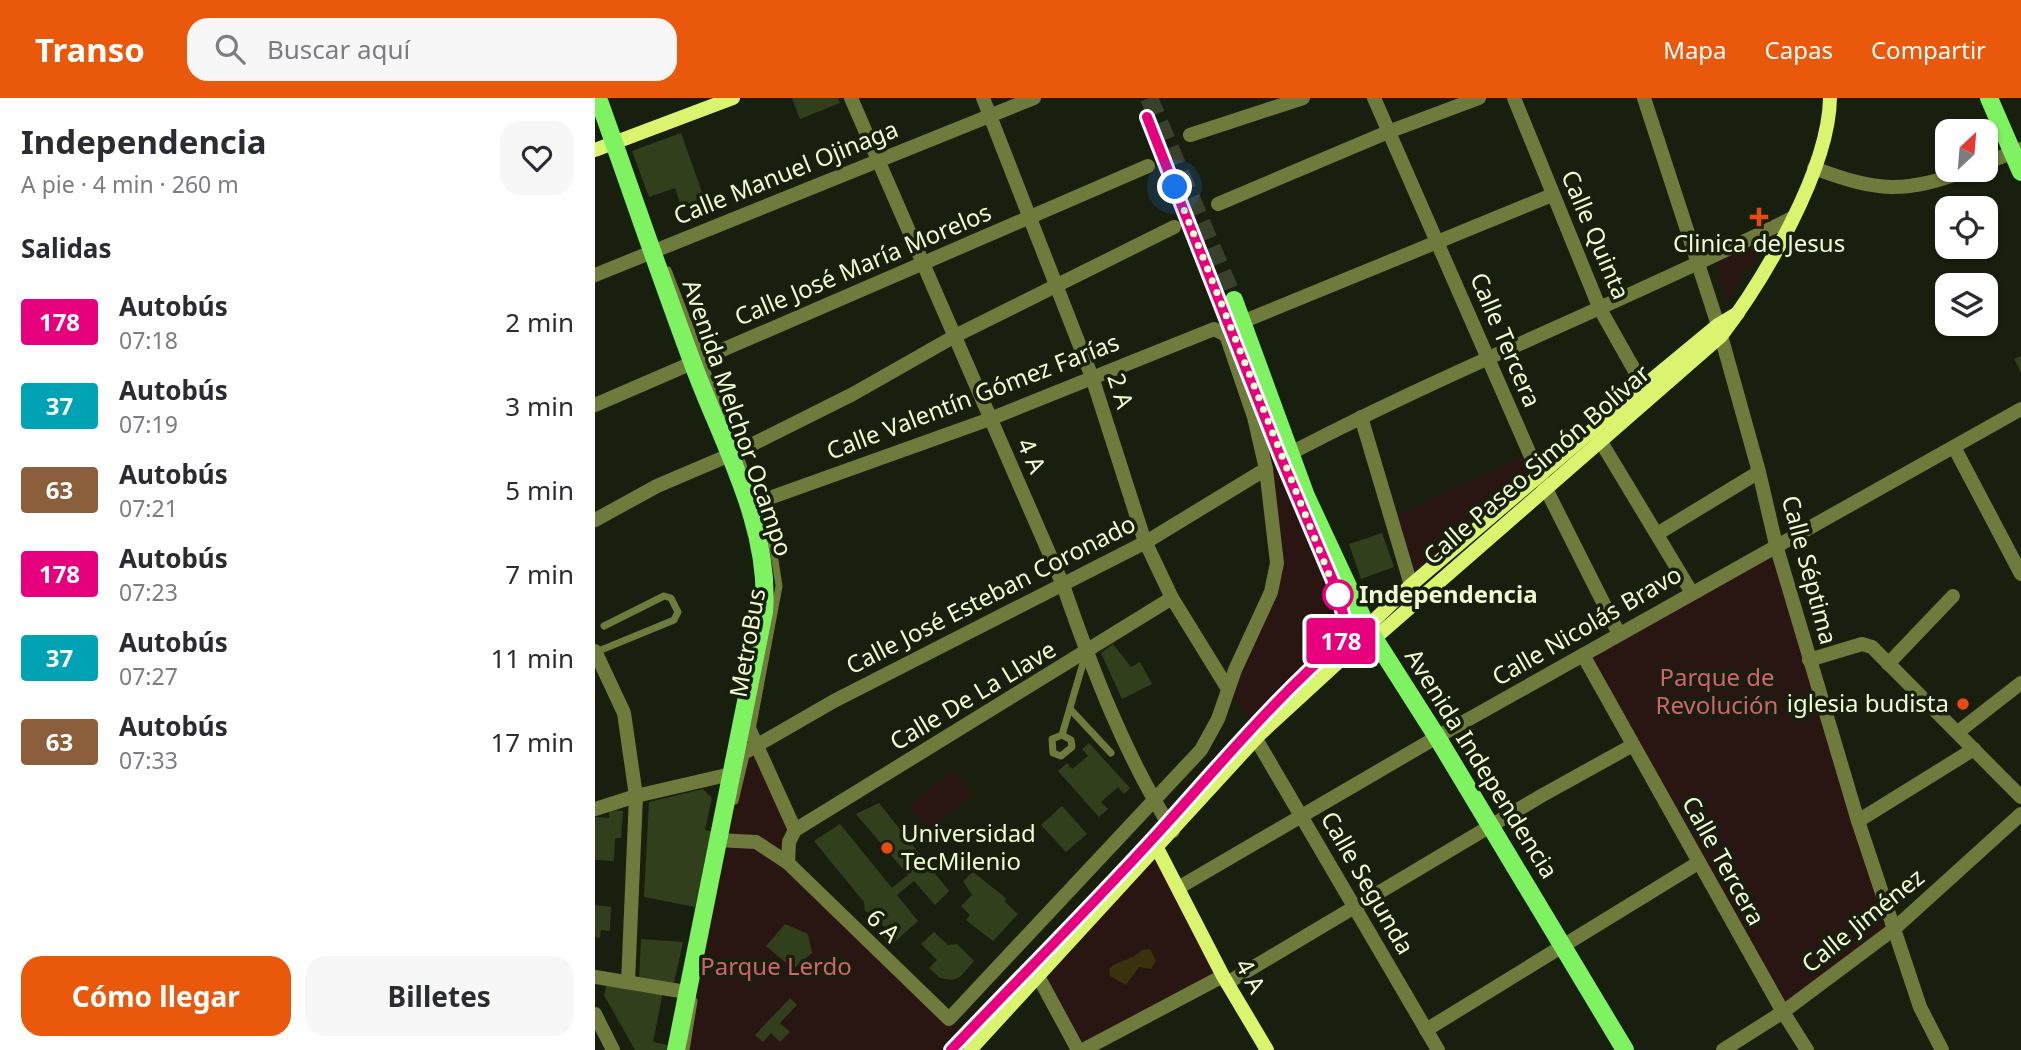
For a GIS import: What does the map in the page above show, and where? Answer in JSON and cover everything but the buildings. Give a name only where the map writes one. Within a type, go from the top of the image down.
[{"type":"main road","name":"Avenida Melchor Ocampo","points":[[598,98],[618,141],[697,362],[752,504],[767,579],[764,612],[743,715],[744,751],[686,992],[676,1050]]},
{"type":"main road","points":[[595,150],[733,98]]},
{"type":"main road","name":"Calle Paseo Simón Bolívar","points":[[970,1050],[1157,848],[1170,826],[1256,739],[1367,636],[1738,313],[1792,218],[1814,168],[1830,115],[1830,98]]},
{"type":"main road","points":[[1990,98],[2017,151],[2021,172]]},
{"type":"main road","name":"Avenida Independencia","points":[[1234,300],[1289,454],[1367,636],[1437,737],[1625,1050]]},
{"type":"main road","name":"Calle Paseo Simón Bolívar","points":[[1367,636],[1411,585],[1543,482]]},
{"type":"main road","name":"4 A","points":[[1157,848],[1225,980],[1267,1050]]},
{"type":"street","name":"4 A","points":[[851,98],[876,161],[1063,585],[1087,653],[1154,802],[1170,826]]},
{"type":"street","name":"2 A","points":[[983,98],[1058,283],[1146,542],[1172,598],[1229,689]]},
{"type":"street","name":"Calle Manuel Ojinaga","points":[[595,275],[1034,98]]},
{"type":"street","points":[[1190,135],[1303,98]]},
{"type":"street","name":"Calle Tercera","points":[[1374,98],[1543,482],[1619,634]]},
{"type":"street","points":[[1218,204],[1388,132],[1479,98]]},
{"type":"street","name":"Calle Quinta","points":[[1514,98],[1600,309],[1647,392]]},
{"type":"street","name":"Calle Séptima","points":[[1644,98],[1719,331],[1759,472],[1776,545],[1858,821],[1920,1007],[1942,1050]]},
{"type":"street","points":[[1999,158],[2017,151]]},
{"type":"street","name":"Calle José María Morelos","points":[[595,405],[1148,166]]},
{"type":"street","points":[[1814,168],[1855,183],[1897,190],[1935,181]]},
{"type":"street","points":[[1242,322],[1552,195]]},
{"type":"street","points":[[1289,454],[1361,417],[1699,264],[1792,218]]},
{"type":"street","points":[[595,520],[657,486],[734,453],[853,394],[955,336],[1174,227]]},
{"type":"street","name":"Calle Valentín Gómez Farías","points":[[752,504],[990,419],[1214,329],[1226,335],[1254,417],[1266,469]]},
{"type":"street","name":"Calle Nicolás Bravo","points":[[1178,888],[1437,737],[2021,409]]},
{"type":"street","points":[[1361,417],[1411,585]]},
{"type":"street","points":[[1597,436],[1692,593]]},
{"type":"street","points":[[1954,447],[2021,574]]},
{"type":"street","points":[[1154,802],[1201,750],[1218,719],[1276,574],[1266,469]]},
{"type":"street","name":"Calle José Esteban Coronado","points":[[595,809],[636,796],[744,751],[1146,542],[1266,469]]},
{"type":"street","points":[[1657,534],[1759,472]]},
{"type":"street","points":[[1888,664],[1953,596]]},
{"type":"street","name":"Calle De La Llave","points":[[795,830],[1087,653],[1172,598]]},
{"type":"street","points":[[1809,660],[1867,645],[2021,797]]},
{"type":"street","points":[[595,652],[624,713],[636,796],[628,982]]},
{"type":"street","name":"Calle Tercera","points":[[1583,655],[1698,863],[1807,1050]]},
{"type":"street","points":[[1958,732],[2021,682]]},
{"type":"street","points":[[743,715],[744,751],[795,830],[789,842],[788,863]]},
{"type":"street","name":"Calle Segunda","points":[[1256,739],[1438,1050]]},
{"type":"street","points":[[1038,976],[1081,1050],[1225,980],[1355,908],[1491,825],[1633,745]]},
{"type":"street","points":[[1858,821],[1974,749]]},
{"type":"street","name":"6 A","points":[[721,840],[756,842],[788,863],[949,1019],[1154,802]]},
{"type":"street","name":"Calle Jiménez","points":[[1723,1050],[1783,1012],[1894,929],[2021,814]]},
{"type":"street","points":[[1426,1030],[1562,944],[1698,863]]},
{"type":"street","points":[[595,977],[686,992]]},
{"type":"street","points":[[595,1014],[613,1050]]},
{"type":"lane","points":[[607,98],[618,141]]},
{"type":"lane","points":[[951,1050],[1170,826],[1262,715],[1349,634],[1334,583],[1280,456],[1147,117]]},
{"type":"lane","name":"MetroBus","points":[[686,1050],[721,840],[744,751],[779,586],[774,554],[752,504]]},
{"type":"lane","points":[[595,652],[674,620],[678,612],[671,598],[664,596],[604,626]]},
{"type":"lane","points":[[1062,736],[1087,653]]},
{"type":"lane","points":[[1071,710],[1111,753]]},
{"type":"green space","points":[[1754,243],[1760,252],[1727,300],[1715,264]]},
{"type":"green space","points":[[1530,453],[1539,475],[1411,585],[1391,518]]},
{"type":"green space","points":[[1289,454],[1367,627],[1260,734],[1228,689],[1275,577],[1266,469]]},
{"type":"green space","name":"Parque de Revolución","points":[[1776,545],[1894,929],[1783,1012],[1583,655]]},
{"type":"green space","name":"Parque Lerdo","points":[[756,743],[795,830],[788,863],[976,1044],[970,1050],[676,1050],[735,758]]},
{"type":"green space","points":[[953,770],[973,794],[929,830],[909,806]]},
{"type":"green space","points":[[1157,848],[1223,976],[1083,1050],[1038,976]]},
{"type":"shaded area","points":[[1150,949],[1156,961],[1151,969],[1139,967],[1126,985],[1110,976],[1109,969],[1142,950]]},
{"type":"tunnel","points":[[1149,98],[1234,300]]},
{"type":"bus line","name":"178","points":[[951,1050],[1168,822],[1253,724],[1296,680],[1349,634],[1334,583],[1280,456],[1147,117]]},
{"type":"place","name":"Clinica de Jesus","points":[[1759,217]]},
{"type":"place","name":"Independencia","points":[[1338,595]]},
{"type":"place","name":"iglesia budista","points":[[1963,704]]},
{"type":"place","name":"Universidad TecMilenio","points":[[887,848]]},
{"type":"route","points":[[1175,187],[1340,602],[1338,595]]}]
